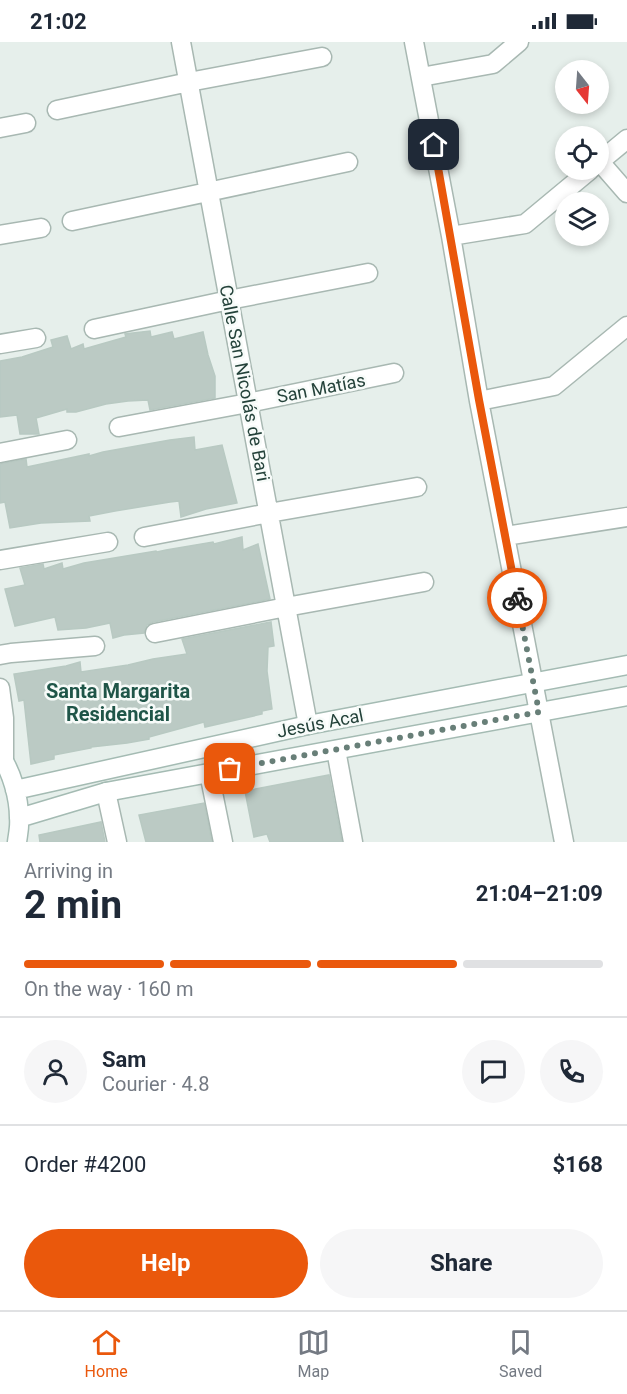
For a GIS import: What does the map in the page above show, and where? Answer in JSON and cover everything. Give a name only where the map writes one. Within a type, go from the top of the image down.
[{"type":"street","name":"Calle San Nicolás de Bari","points":[[181,42],[308,725]]},
{"type":"street","points":[[414,42],[479,400],[564,842]]},
{"type":"street","points":[[421,77],[493,64],[519,42]]},
{"type":"street","points":[[57,110],[322,57]]},
{"type":"street","points":[[0,128],[26,123]]},
{"type":"street","points":[[609,154],[627,139]]},
{"type":"street","points":[[72,221],[348,162]]},
{"type":"street","points":[[609,177],[627,193]]},
{"type":"street","points":[[451,236],[525,224],[578,180]]},
{"type":"street","points":[[0,236],[41,228]]},
{"type":"street","points":[[94,329],[368,273]]},
{"type":"street","points":[[479,400],[554,386],[627,326]]},
{"type":"street","points":[[0,344],[36,338]]},
{"type":"street","name":"San Matías","points":[[119,427],[394,373]]},
{"type":"street","points":[[0,453],[67,440]]},
{"type":"street","points":[[144,537],[417,487]]},
{"type":"street","points":[[505,536],[627,517]]},
{"type":"street","points":[[0,560],[108,542]]},
{"type":"street","points":[[155,633],[424,582]]},
{"type":"street","points":[[0,655],[95,646]]},
{"type":"street","name":"Jesús Acal","points":[[15,790],[308,725],[627,666]]},
{"type":"street","points":[[0,688],[4,718],[2,758],[15,790],[20,818],[18,842]]},
{"type":"street","name":"Jesús Acal","points":[[20,818],[106,792],[627,696]]},
{"type":"street","points":[[336,750],[353,842]]},
{"type":"street","points":[[209,773],[223,842]]},
{"type":"street","points":[[106,792],[117,842]]},
{"type":"building","points":[[150,331],[151,337],[172,332],[174,339],[203,332],[215,376],[215,398],[150,410],[148,400],[106,404],[76,412],[67,412],[67,409],[36,418],[39,434],[20,434],[17,415],[0,417],[0,361],[53,347],[51,340],[67,336],[71,349],[83,344],[84,349],[126,337],[125,334]]},
{"type":"building","points":[[194,437],[195,450],[222,445],[237,503],[181,517],[179,501],[89,516],[90,521],[41,523],[10,528],[5,502],[0,503],[0,464],[26,459],[27,467],[89,454],[89,456]]},
{"type":"building","points":[[242,537],[243,550],[258,544],[270,599],[153,622],[147,625],[144,633],[113,638],[110,623],[58,630],[55,617],[15,626],[5,589],[25,585],[20,568],[43,564],[44,569],[62,563],[63,569],[84,563],[213,542],[214,544]]},
{"type":"building","points":[[271,622],[274,646],[268,647],[267,671],[272,709],[262,711],[262,714],[205,727],[204,722],[149,737],[149,739],[54,755],[54,759],[31,764],[24,700],[19,701],[14,674],[80,662],[81,672],[187,654],[182,639]]},
{"type":"building","points":[[329,775],[342,842],[270,842],[267,834],[254,837],[245,791]]},
{"type":"building","points":[[204,803],[212,842],[146,842],[139,815]]},
{"type":"building","points":[[101,822],[105,842],[40,842],[39,835]]},
{"type":"way so far","points":[[230,769],[539,712],[517,598]]},
{"type":"district","name":"Santa Margarita Residencial","points":[[118,702]]},
{"type":"route","points":[[434,145],[517,598]]}]
